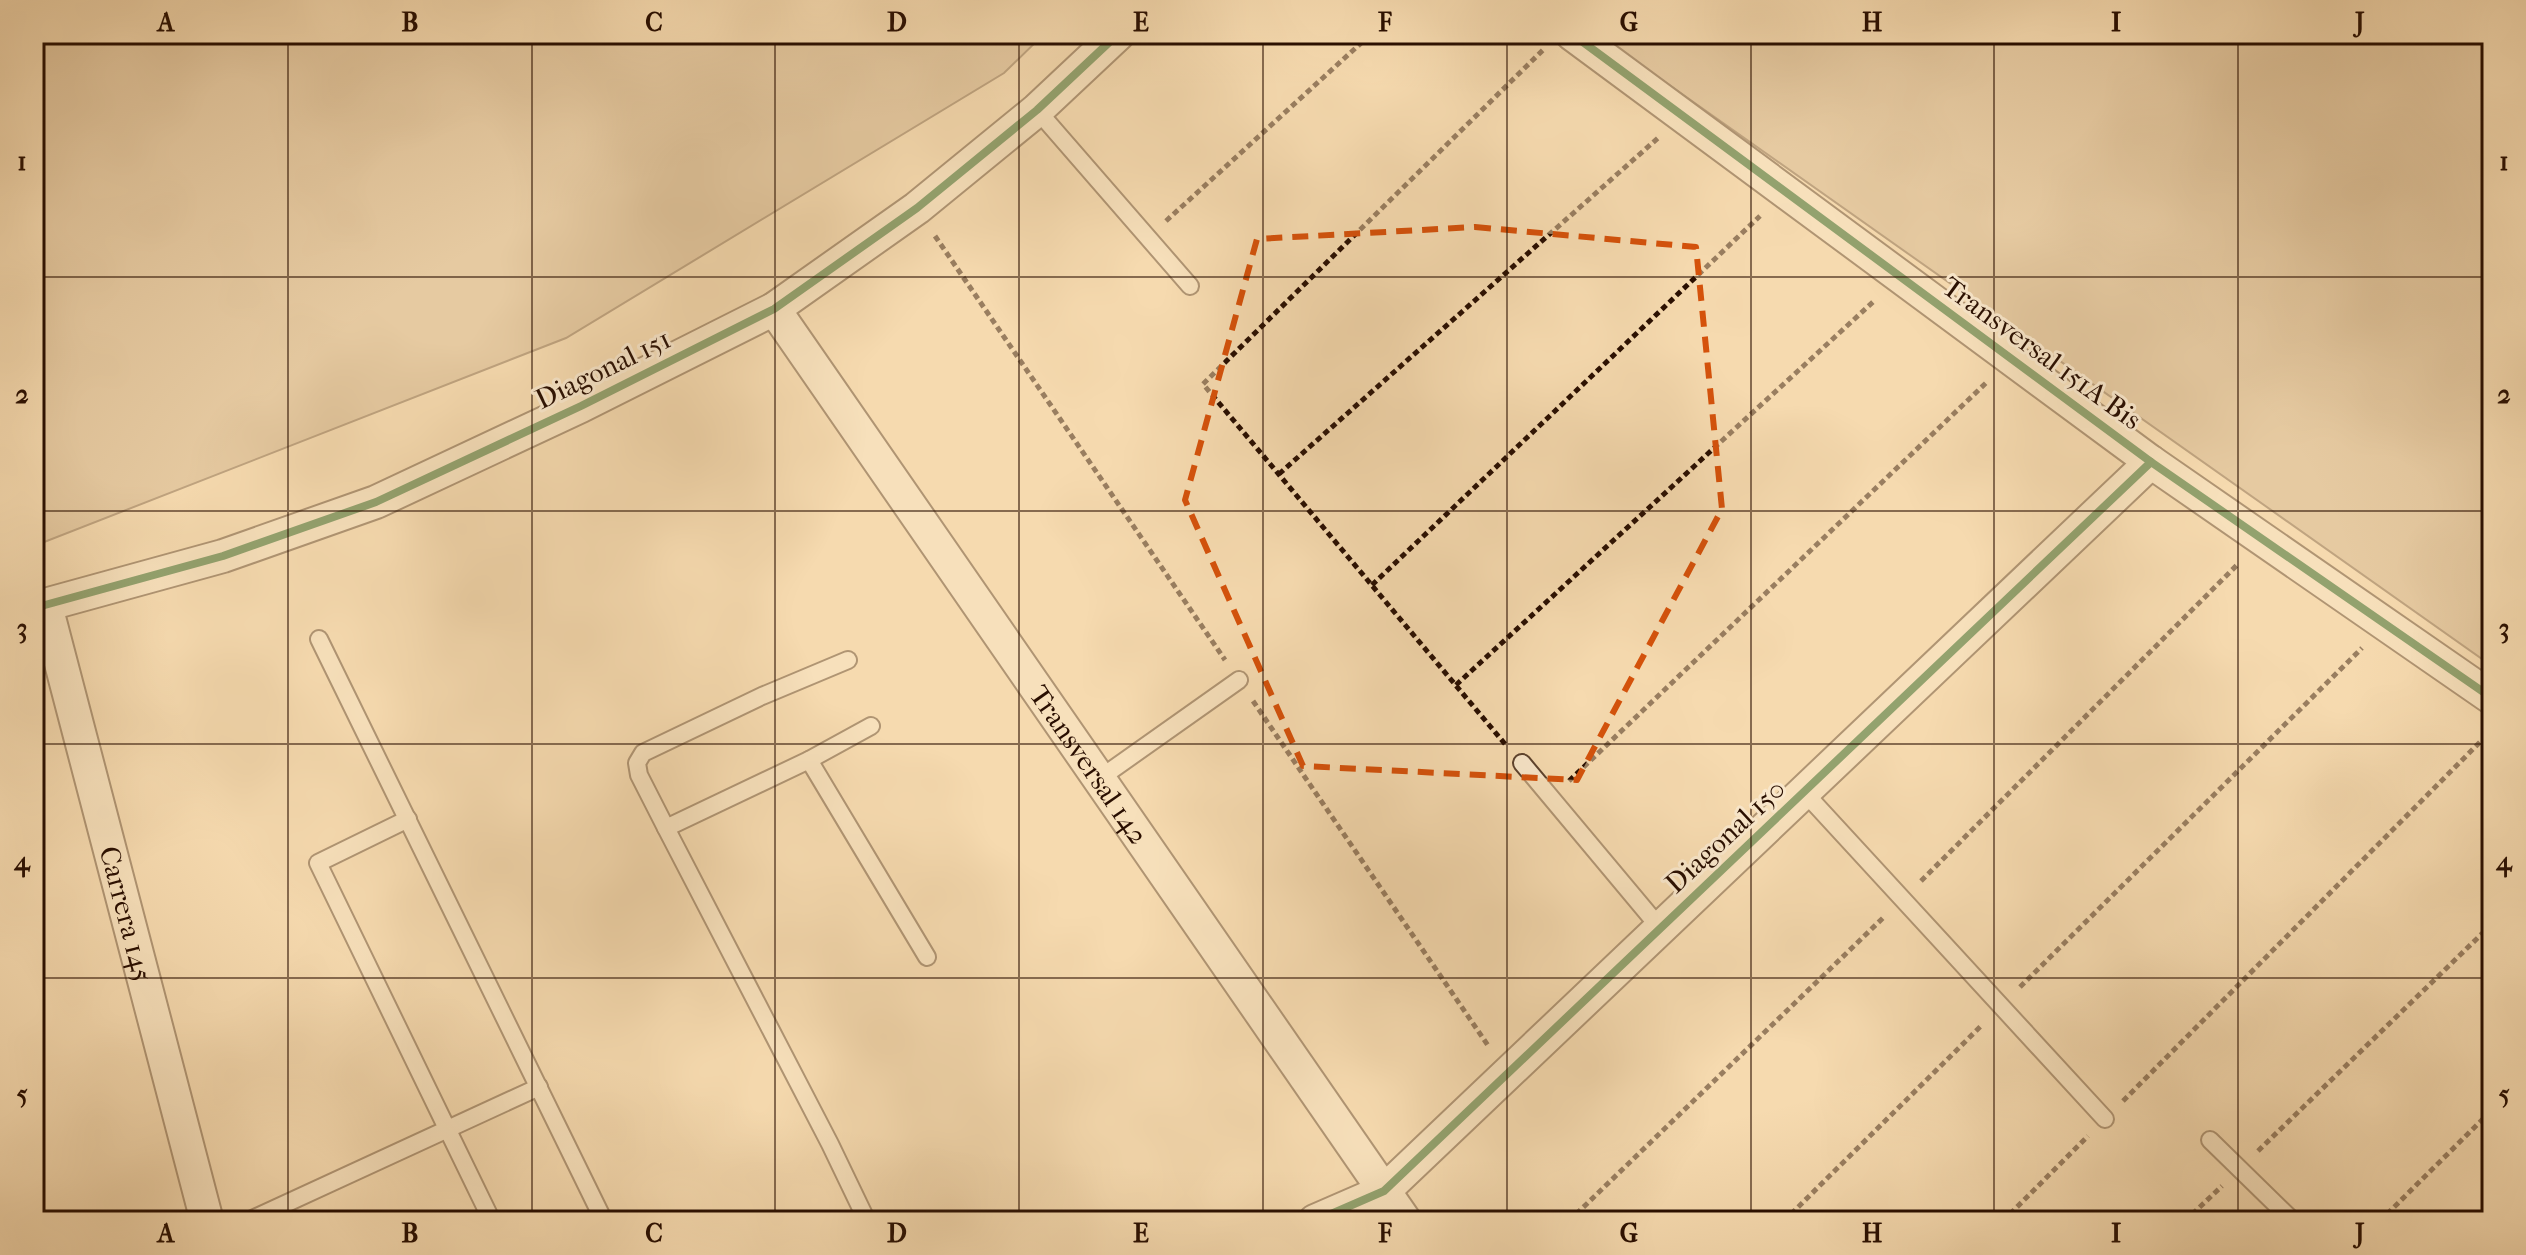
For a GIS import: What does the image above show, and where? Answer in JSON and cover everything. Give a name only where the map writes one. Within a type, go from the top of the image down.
[{"type":"street","name":"Diagonal 151","points":[[40,607],[223,556],[376,502],[581,406],[774,309],[917,208],[1037,110],[1118,34]]},
{"type":"street","name":"Transversal 151A Bis","points":[[1560,40],[1683,116],[2151,462],[2492,698]]},
{"type":"street","name":"Transversal 142","points":[[774,309],[1405,1221]]},
{"type":"street","name":"Diagonal 150","points":[[1315,1221],[1384,1191],[2151,462]]},
{"type":"street","name":"Carrera 145","points":[[40,607],[207,1221]]},
{"type":"lane","points":[[1037,110],[1190,286]]},
{"type":"lane","points":[[319,639],[604,1221]]},
{"type":"lane","points":[[848,660],[762,696],[643,753],[637,763],[639,775],[867,1221]]},
{"type":"lane","points":[[1099,779],[1239,680]]},
{"type":"lane","points":[[666,828],[809,760],[871,726]]},
{"type":"lane","points":[[809,760],[927,957]]},
{"type":"lane","points":[[1522,763],[1660,928]]},
{"type":"lane","points":[[1804,792],[2105,1119]]},
{"type":"lane","points":[[408,819],[318,863],[492,1221]]},
{"type":"lane","points":[[248,1221],[539,1087]]},
{"type":"lane","points":[[2210,1140],[2293,1221]]},
{"type":"path","points":[[1148,238],[1371,34]]},
{"type":"path","points":[[1522,763],[1203,384],[1560,40]]},
{"type":"path","points":[[1279,474],[1683,116]]},
{"type":"path","points":[[1372,585],[1785,192]]},
{"type":"path","points":[[917,208],[1507,1074]]},
{"type":"path","points":[[1456,685],[1901,276]]},
{"type":"path","points":[[1551,798],[2011,359]]},
{"type":"path","points":[[1784,1221],[2386,625]]},
{"type":"path","points":[[2003,1221],[2492,730]]},
{"type":"path","points":[[2185,1221],[2492,924]]},
{"type":"path","points":[[2380,1221],[2492,1110]]},
{"type":"highlighted area","points":[[1475,227],[1696,247],[1722,509],[1577,780],[1303,766],[1185,500],[1257,239]]},
{"type":"shaded area","points":[[34,34],[1044,34],[1004,73],[566,338],[34,546]]},
{"type":"shaded area","points":[[1597,34],[2492,34],[2492,666]]},
{"type":"cycle path","points":[[34,608],[223,556],[376,502],[581,406],[774,309],[917,208],[1037,110],[1118,34]]},
{"type":"cycle path","points":[[1572,34],[2151,462],[2492,698]]},
{"type":"cycle path","points":[[1315,1221],[1384,1191],[2151,462]]}]
